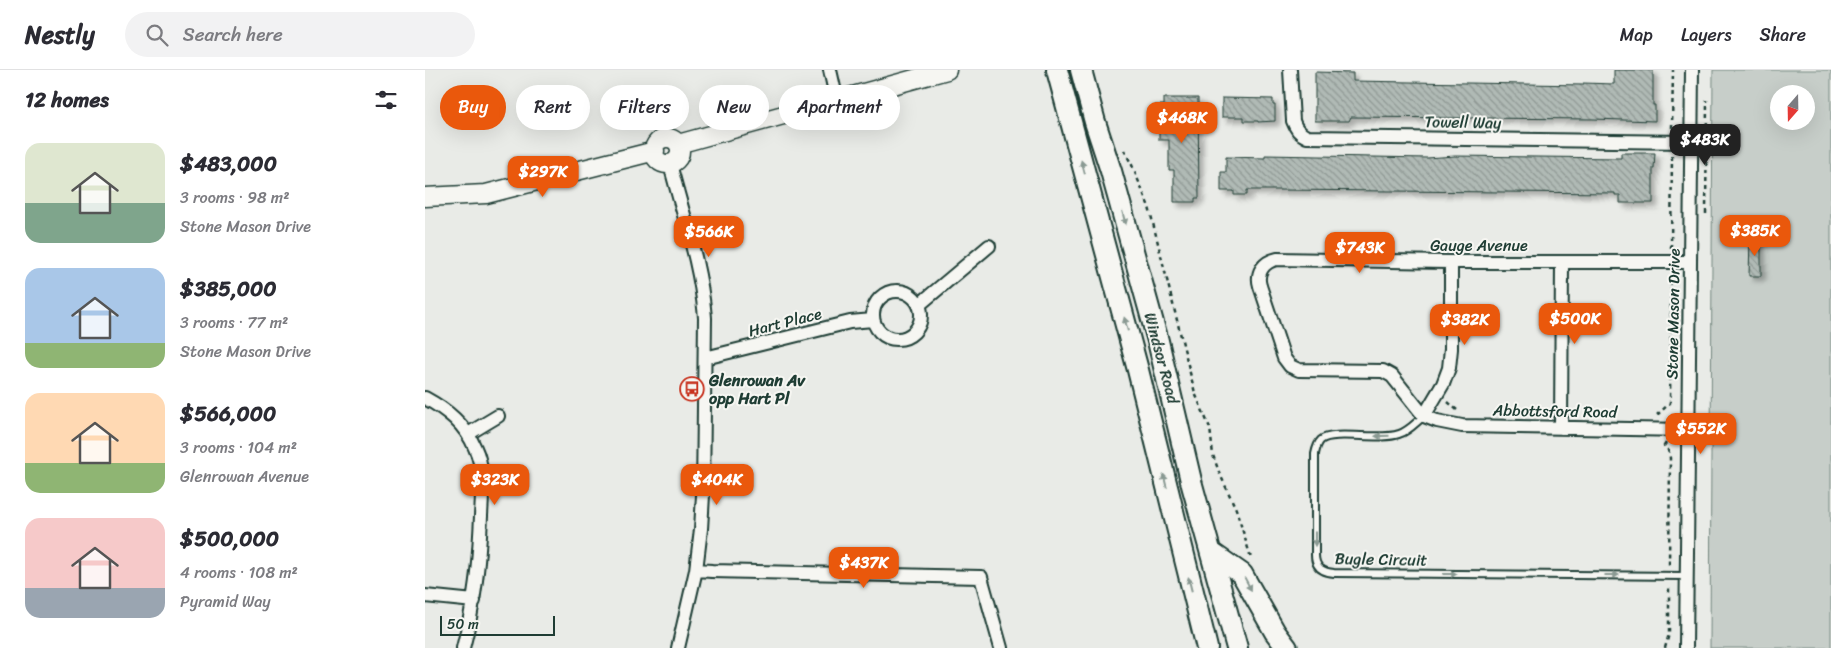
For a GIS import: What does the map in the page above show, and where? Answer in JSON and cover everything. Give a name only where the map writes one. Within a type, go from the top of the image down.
[{"type":"main road","name":"Windsor Road","points":[[1057,70],[1138,370],[1207,648]]},
{"type":"main road","name":"Windsor Road","points":[[1081,70],[1158,341],[1192,485],[1237,648]]},
{"type":"main road","points":[[1212,553],[1242,574],[1275,632],[1287,648]]},
{"type":"street","points":[[830,70],[833,85]]},
{"type":"street","points":[[894,85],[947,70]]},
{"type":"street","name":"Towell Way","points":[[1290,70],[1293,121],[1295,128],[1300,134],[1307,137],[1692,142]]},
{"type":"street","name":"Stone Mason Drive","points":[[1686,648],[1692,70]]},
{"type":"street","points":[[678,144],[779,117]]},
{"type":"street","points":[[662,140],[672,140],[678,144],[680,154],[676,161],[670,164],[659,161],[655,151],[657,145],[662,140]]},
{"type":"street","points":[[425,197],[487,194],[655,151]]},
{"type":"street","points":[[670,164],[695,257],[705,318],[701,529],[696,570],[678,648]]},
{"type":"street","points":[[919,305],[989,246]]},
{"type":"street","name":"Gauge Avenue","points":[[1424,416],[1392,376],[1383,370],[1303,370],[1290,366],[1284,358],[1260,286],[1259,277],[1262,267],[1266,263],[1277,259],[1451,262],[1690,262]]},
{"type":"street","points":[[1424,416],[1447,377],[1451,360],[1451,262]]},
{"type":"street","points":[[1561,428],[1562,262]]},
{"type":"street","points":[[893,291],[909,294],[915,298],[922,312],[919,327],[915,333],[901,340],[893,340],[880,333],[873,320],[875,304],[879,298],[893,291]]},
{"type":"street","name":"Hart Place","points":[[705,358],[851,322],[873,320]]},
{"type":"street","points":[[425,398],[453,416],[468,434],[479,459],[482,483],[478,571],[474,600],[463,648]]},
{"type":"street","points":[[468,434],[498,416]]},
{"type":"street","name":"Abbottsford Road","points":[[1424,416],[1437,421],[1462,426],[1687,430]]},
{"type":"street","points":[[696,570],[712,572],[981,577],[1001,648]]},
{"type":"street","points":[[425,596],[474,600]]},
{"type":"lane","name":"Bugle Circuit","points":[[1424,416],[1407,431],[1400,434],[1385,436],[1331,436],[1322,439],[1318,443],[1315,454],[1315,555],[1317,566],[1321,570],[1334,573],[1686,576]]},
{"type":"path","points":[[1648,415],[1657,415],[1670,404],[1673,70]]},
{"type":"path","points":[[1123,149],[1132,165],[1149,207],[1195,393],[1211,428],[1213,455],[1234,504],[1253,561]]},
{"type":"path","points":[[1439,391],[1452,406],[1461,412]]},
{"type":"path","points":[[1664,409],[1667,412]]},
{"type":"path","points":[[1665,648],[1669,634],[1670,458],[1665,446],[1666,443]]},
{"type":"shaded area","points":[[1713,70],[1831,70],[1831,648],[1710,648]]},
{"type":"building","points":[[1614,70],[1653,70],[1655,121],[1351,117],[1349,121],[1315,121],[1315,72],[1353,73],[1353,81],[1583,85],[1583,83],[1614,84]]},
{"type":"building","points":[[1164,98],[1198,98],[1199,198],[1195,198],[1195,202],[1174,202],[1174,170],[1169,170],[1169,140],[1159,140],[1159,118],[1155,118],[1155,105],[1164,105]]},
{"type":"building","points":[[1222,98],[1273,99],[1275,121],[1244,121],[1244,117],[1222,117]]},
{"type":"building","points":[[1621,153],[1655,153],[1653,203],[1620,203],[1620,195],[1615,195],[1615,193],[1247,190],[1247,195],[1234,195],[1234,191],[1221,191],[1221,172],[1226,172],[1226,157],[1265,158],[1265,155],[1427,158],[1455,156],[1621,158]]},
{"type":"building","points":[[1750,238],[1761,238],[1761,276],[1749,276]]},
{"type":"place","name":"Glenrowan Av opp Hart Pl","points":[[692,389]]}]
